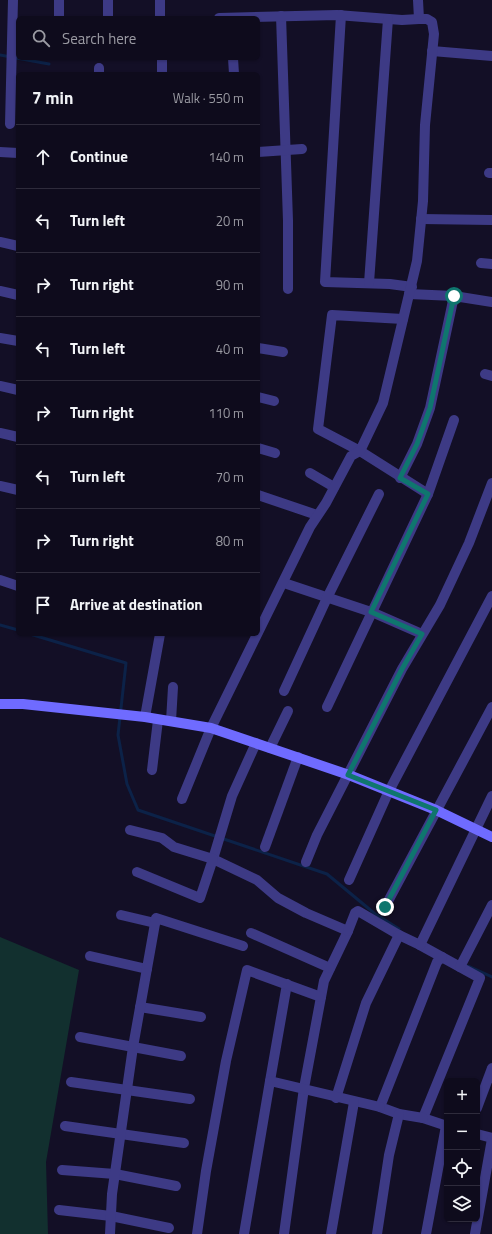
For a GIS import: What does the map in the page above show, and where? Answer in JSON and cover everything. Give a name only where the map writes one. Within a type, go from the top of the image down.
[{"type":"street","points":[[10,124],[13,0]]},
{"type":"street","points":[[59,0],[59,16]]},
{"type":"street","points":[[108,0],[108,16]]},
{"type":"street","points":[[160,0],[160,16]]},
{"type":"street","points":[[418,0],[419,19]]},
{"type":"street","points":[[341,15],[325,282],[369,283],[492,302]]},
{"type":"street","points":[[260,17],[341,15],[388,19],[427,19],[432,22],[434,34],[425,125],[421,219],[417,262],[382,403],[360,452],[352,456],[317,515],[260,630]]},
{"type":"street","points":[[281,16],[286,150],[288,289]]},
{"type":"street","points":[[369,283],[388,19]]},
{"type":"street","points":[[432,51],[492,56]]},
{"type":"street","points":[[162,60],[162,72]]},
{"type":"street","points":[[233,60],[234,72]]},
{"type":"street","points":[[260,152],[302,149]]},
{"type":"street","points":[[0,152],[16,153]]},
{"type":"street","points":[[421,219],[492,220]]},
{"type":"street","points":[[0,242],[16,246]]},
{"type":"street","points":[[481,263],[492,264]]},
{"type":"street","points":[[0,291],[16,295]]},
{"type":"street","points":[[400,478],[417,444],[430,408],[454,296]]},
{"type":"street","points":[[403,319],[332,315],[318,429],[360,452],[428,494]]},
{"type":"street","points":[[0,338],[16,341]]},
{"type":"street","points":[[260,348],[283,352]]},
{"type":"street","points":[[0,386],[16,390]]},
{"type":"street","points":[[260,398],[274,401]]},
{"type":"street","points":[[327,706],[428,494],[454,420]]},
{"type":"street","points":[[0,433],[16,437]]},
{"type":"street","points":[[260,449],[275,453]]},
{"type":"street","points":[[310,473],[334,487]]},
{"type":"street","points":[[0,486],[16,490]]},
{"type":"street","points":[[306,862],[318,835],[402,669],[440,605],[470,543],[491,486]]},
{"type":"street","points":[[284,692],[327,598],[379,494]]},
{"type":"street","points":[[260,496],[317,515]]},
{"type":"street","points":[[0,580],[16,585]]},
{"type":"street","points":[[284,582],[371,612],[422,634]]},
{"type":"street","points":[[348,880],[388,792],[492,596]]},
{"type":"street","points":[[145,717],[160,636]]},
{"type":"street","points":[[182,799],[211,728],[257,636]]},
{"type":"street","points":[[171,721],[173,687]]},
{"type":"street","points":[[0,704],[23,704],[111,715],[145,717],[211,728],[348,775],[436,810],[492,837]]},
{"type":"street","points":[[385,907],[492,706]]},
{"type":"street","points":[[270,748],[288,711]]},
{"type":"street","points":[[152,770],[158,720]]},
{"type":"street","points":[[137,872],[200,898],[232,796],[256,743]]},
{"type":"street","points":[[265,847],[298,757]]},
{"type":"street","points":[[420,945],[492,796]]},
{"type":"street","points":[[130,830],[162,838],[174,847],[213,860],[257,880],[278,898],[306,913],[348,930]]},
{"type":"street","points":[[460,967],[492,905]]},
{"type":"street","points":[[284,1234],[304,1088],[320,997],[324,981],[355,913],[358,911],[399,935],[442,956],[480,978],[424,1118]]},
{"type":"street","points":[[121,915],[155,923]]},
{"type":"street","points":[[110,1234],[115,1174],[133,1047],[156,918],[243,946]]},
{"type":"street","points":[[251,933],[330,968]]},
{"type":"street","points":[[336,1098],[366,1003],[399,935]]},
{"type":"street","points":[[90,956],[147,969]]},
{"type":"street","points":[[380,1108],[437,962],[442,956]]},
{"type":"street","points":[[197,1234],[206,1170],[226,1061],[248,970],[320,997]]},
{"type":"street","points":[[244,1234],[287,984]]},
{"type":"street","points":[[140,1007],[201,1017]]},
{"type":"street","points":[[80,1037],[181,1056]]},
{"type":"street","points":[[480,1100],[492,1068]]},
{"type":"street","points":[[270,1081],[304,1088],[399,1114],[424,1118],[444,1125]]},
{"type":"street","points":[[71,1082],[190,1099]]},
{"type":"street","points":[[331,1234],[354,1102]]},
{"type":"street","points":[[377,1234],[389,1155],[399,1114]]},
{"type":"street","points":[[65,1126],[184,1143]]},
{"type":"street","points":[[474,1234],[492,1139],[480,1135]]},
{"type":"street","points":[[426,1234],[444,1141]]},
{"type":"street","points":[[62,1170],[115,1174],[176,1186]]},
{"type":"street","points":[[59,1210],[111,1216],[169,1228]]},
{"type":"green space","points":[[0,937],[79,970],[46,1162],[48,1234],[0,1234]]},
{"type":"waterway","points":[[0,55],[16,58]]},
{"type":"waterway","points":[[27,60],[49,64]]},
{"type":"waterway","points":[[0,625],[16,629]]},
{"type":"waterway","points":[[37,636],[126,663],[118,735],[127,784],[138,810],[327,874],[374,913],[399,929]]},
{"type":"waterway","points":[[468,966],[492,977]]},
{"type":"route","points":[[385,907],[436,810],[348,775],[402,669],[422,634],[371,612],[428,494],[400,478],[417,444],[430,408],[454,296]]}]
